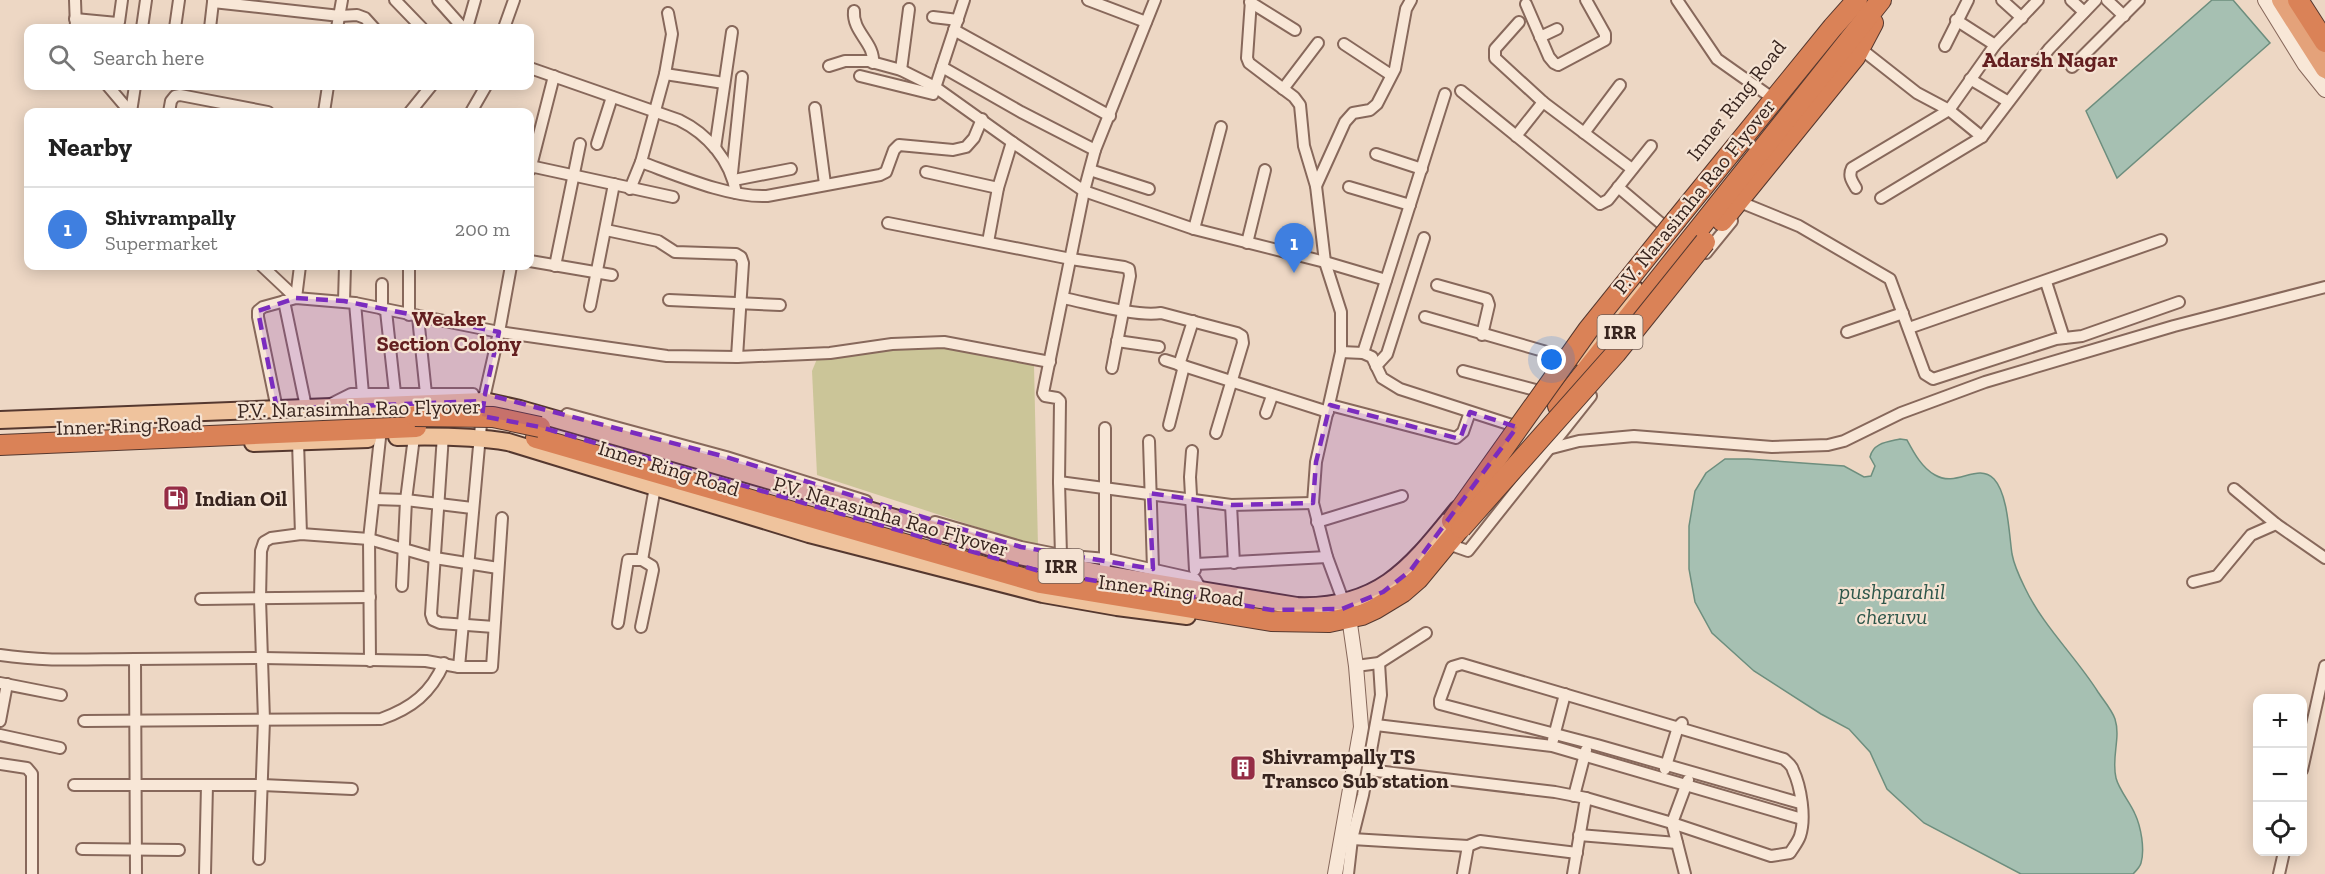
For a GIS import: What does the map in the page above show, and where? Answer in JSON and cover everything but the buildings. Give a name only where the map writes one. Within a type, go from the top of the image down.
[{"type":"highway","points":[[2281,0],[2325,69]]},
{"type":"highway","points":[[2298,0],[2325,42]]},
{"type":"highway","points":[[2312,0],[2325,21]]},
{"type":"highway","points":[[1455,531],[1608,362],[1681,237],[1854,3]]},
{"type":"highway","points":[[1455,531],[1581,339],[1864,51],[1878,3]]},
{"type":"highway","name":"P.V. Narasimha Rao Flyover","points":[[0,444],[443,426],[492,428],[536,438],[1040,583],[1271,621],[1329,622],[1362,615],[1403,592],[1418,579],[1878,3]]},
{"type":"highway","name":"P.V. Narasimha Rao Flyover","points":[[0,433],[416,416],[493,417],[540,427],[983,557],[1034,569],[1272,610],[1328,611],[1342,609],[1371,599],[1396,583],[1455,531]]},
{"type":"main road","name":"Inner Ring Road","points":[[0,420],[176,414],[485,397],[1019,556],[1105,566],[1198,584],[1261,601],[1297,606],[1327,606],[1344,603],[1380,588],[1418,558],[1577,360],[1878,3]]},
{"type":"main road","name":"Inner Ring Road","points":[[0,453],[443,435],[478,437],[508,442],[809,534],[1043,594],[1154,612],[1296,628],[1347,624],[1378,614],[1406,596],[1428,576],[1455,531]]},
{"type":"street","points":[[75,0],[75,24],[119,22],[122,0]]},
{"type":"street","points":[[143,24],[146,0]]},
{"type":"street","points":[[176,24],[179,0]]},
{"type":"street","points":[[338,24],[342,0]]},
{"type":"street","points":[[395,0],[418,24]]},
{"type":"street","points":[[438,0],[461,24]]},
{"type":"street","points":[[466,24],[475,0]]},
{"type":"street","points":[[505,24],[514,0]]},
{"type":"street","points":[[860,76],[933,94],[964,0]]},
{"type":"street","points":[[1088,0],[1146,22]]},
{"type":"street","points":[[1061,555],[1060,401],[1057,398],[1043,395],[1084,191],[1095,150],[1155,0]]},
{"type":"street","points":[[1316,186],[1345,122],[1353,113],[1370,110],[1377,104],[1399,54],[1406,9],[1411,0]]},
{"type":"street","points":[[1528,1],[1549,57],[1556,65],[1561,65],[1604,42],[1605,34],[1586,0]]},
{"type":"street","points":[[1944,46],[1968,0]]},
{"type":"street","points":[[2002,0],[2022,18]]},
{"type":"street","points":[[1856,188],[1850,178],[1852,168],[1949,110],[1995,45],[2038,0]]},
{"type":"street","points":[[2071,0],[2084,12]]},
{"type":"street","points":[[1881,198],[1982,137],[2007,101],[2049,49],[2096,0]]},
{"type":"street","points":[[2107,0],[2124,16]]},
{"type":"street","points":[[2072,67],[2139,0]]},
{"type":"street","points":[[2265,0],[2294,47],[2325,90]]},
{"type":"street","points":[[211,24],[214,1],[340,16],[357,15],[365,18],[370,24]]},
{"type":"street","points":[[1295,30],[1250,1],[1247,50],[1249,63],[1294,97],[1300,105],[1304,146],[1316,186],[1325,262],[1341,312],[1341,352],[1316,462],[1313,503],[1327,557],[1344,603]]},
{"type":"street","points":[[1678,1],[1717,59],[1768,95]]},
{"type":"street","name":"Inner Ring Road","points":[[1455,531],[1468,551],[1548,449],[1768,95],[1832,15],[1854,3]]},
{"type":"street","points":[[901,70],[909,9]]},
{"type":"street","points":[[854,11],[855,22],[864,40],[873,50],[873,63]]},
{"type":"street","points":[[630,189],[656,113],[672,34],[668,13]]},
{"type":"street","points":[[933,17],[956,25],[1110,116]]},
{"type":"street","points":[[1956,20],[1995,45]]},
{"type":"street","points":[[1519,22],[1495,49],[1495,58],[1543,102],[1632,169]]},
{"type":"street","points":[[1540,37],[1557,29]]},
{"type":"street","points":[[715,148],[732,32]]},
{"type":"street","points":[[1282,88],[1318,43]]},
{"type":"street","points":[[1344,44],[1391,75]]},
{"type":"street","points":[[1864,51],[1917,93],[1949,110],[1982,137]]},
{"type":"street","name":"Inner Ring Road","points":[[1681,237],[1745,204],[1864,51]]},
{"type":"street","points":[[829,66],[845,61],[873,63],[901,70],[935,87],[1084,191],[1194,229],[1386,280]]},
{"type":"street","points":[[942,67],[1021,112],[1095,150]]},
{"type":"street","points":[[534,69],[692,126],[715,148],[733,176]]},
{"type":"street","points":[[664,74],[724,83]]},
{"type":"street","points":[[534,153],[554,76]]},
{"type":"street","points":[[736,193],[733,176],[742,77]]},
{"type":"street","points":[[1970,79],[2007,101]]},
{"type":"street","points":[[1584,133],[1620,85]]},
{"type":"street","points":[[112,90],[127,108]]},
{"type":"street","points":[[132,108],[134,90]]},
{"type":"street","points":[[325,108],[327,90]]},
{"type":"street","points":[[413,108],[426,90]]},
{"type":"street","points":[[473,108],[484,90]]},
{"type":"street","points":[[1461,91],[1597,202],[1604,203],[1651,146]]},
{"type":"street","points":[[1364,353],[1445,94]]},
{"type":"street","points":[[170,108],[171,101],[175,96],[180,95],[247,108]]},
{"type":"street","points":[[597,144],[612,97]]},
{"type":"street","points":[[1516,136],[1543,102]]},
{"type":"street","points":[[815,108],[825,184]]},
{"type":"street","points":[[641,162],[736,193],[753,197],[767,196],[886,172],[894,150],[899,146],[953,150],[966,147],[974,138],[982,119]]},
{"type":"street","points":[[1194,229],[1221,127]]},
{"type":"street","points":[[988,242],[998,188],[1012,142]]},
{"type":"street","points":[[555,266],[580,144]]},
{"type":"street","points":[[1376,154],[1422,169]]},
{"type":"street","points":[[534,169],[575,175],[673,197]]},
{"type":"street","points":[[733,176],[791,169]]},
{"type":"street","points":[[1090,170],[1149,189]]},
{"type":"street","points":[[1247,243],[1265,170]]},
{"type":"street","points":[[926,172],[998,188]]},
{"type":"street","points":[[590,306],[614,184]]},
{"type":"street","points":[[1349,187],[1410,205]]},
{"type":"street","points":[[1617,189],[1681,237]]},
{"type":"street","points":[[1745,204],[1794,223],[1884,274],[1893,285],[1925,374],[1933,379],[2064,338],[2082,336],[2179,302]]},
{"type":"street","points":[[888,223],[1129,269],[1130,276],[1112,368]]},
{"type":"street","points":[[606,230],[658,241],[675,252],[736,254],[741,257],[743,263],[737,357]]},
{"type":"street","points":[[1376,366],[1387,354],[1424,238]]},
{"type":"street","points":[[1909,328],[2161,240]]},
{"type":"street","points":[[534,262],[612,275]]},
{"type":"street","points":[[266,270],[296,298]]},
{"type":"street","points":[[296,298],[300,270]]},
{"type":"street","points":[[346,270],[363,394]]},
{"type":"street","points":[[409,270],[426,394]]},
{"type":"street","points":[[459,667],[478,437],[510,270]]},
{"type":"street","points":[[2046,282],[2064,338]]},
{"type":"street","points":[[382,284],[395,393]]},
{"type":"street","points":[[1437,285],[1487,299],[1490,302],[1482,335]]},
{"type":"street","points":[[1548,449],[1590,440],[1634,436],[1772,447],[1828,445],[1844,441],[1901,413],[1985,381],[2174,326],[2325,286]]},
{"type":"street","points":[[277,409],[258,311],[263,307],[296,298],[350,302],[499,332],[667,356],[737,357],[830,353],[892,344],[944,342],[1050,362]]},
{"type":"street","points":[[1063,298],[1154,314],[1161,313],[1242,336],[1243,343],[1216,433]]},
{"type":"street","points":[[669,300],[780,305]]},
{"type":"street","points":[[284,301],[306,407]]},
{"type":"street","points":[[1847,332],[1903,313]]},
{"type":"street","points":[[1425,317],[1482,335],[1577,360]]},
{"type":"street","points":[[1169,425],[1193,321]]},
{"type":"street","points":[[1117,341],[1159,347]]},
{"type":"street","points":[[1341,352],[1364,353],[1372,357],[1382,378],[1400,389],[1522,429]]},
{"type":"street","points":[[1165,360],[1272,396],[1456,438],[1463,432],[1470,412]]},
{"type":"street","points":[[1463,371],[1550,394]]},
{"type":"street","points":[[328,406],[351,394],[395,393],[485,397],[527,403],[726,457],[1021,548],[1105,566],[1153,569],[1198,584],[1191,500],[1192,451]]},
{"type":"street","points":[[1266,412],[1272,396]]},
{"type":"street","points":[[0,413],[162,407],[171,408],[176,414]]},
{"type":"street","points":[[1105,428],[1105,566]]},
{"type":"street","points":[[443,435],[431,614],[433,620],[440,623],[494,627]]},
{"type":"street","points":[[402,586],[406,500],[414,436]]},
{"type":"street","points":[[370,661],[369,538],[380,438]]},
{"type":"street","points":[[1149,441],[1153,569]]},
{"type":"street","points":[[298,442],[301,534]]},
{"type":"street","points":[[1059,482],[1231,505],[1313,503]]},
{"type":"street","points":[[642,560],[655,487]]},
{"type":"street","points":[[2234,489],[2277,524],[2325,558]]},
{"type":"street","points":[[1317,522],[1402,496]]},
{"type":"street","points":[[374,499],[406,500],[472,508]]},
{"type":"street","points":[[1231,505],[1234,563]]},
{"type":"street","points":[[0,655],[55,660],[263,657],[426,661],[459,667],[492,667],[502,518]]},
{"type":"street","points":[[2193,582],[2217,576],[2251,535],[2277,524]]},
{"type":"street","points":[[259,859],[264,720],[260,599],[261,551],[264,542],[271,538],[301,534],[369,538],[435,558],[498,567]]},
{"type":"street","points":[[1196,564],[1327,557]]},
{"type":"street","points":[[618,623],[628,560],[642,560],[652,566],[653,570],[641,627]]},
{"type":"street","points":[[201,599],[370,597]]},
{"type":"street","points":[[1347,624],[1356,666],[1360,727],[1348,874]]},
{"type":"street","points":[[1347,624],[1349,657],[1356,688]]},
{"type":"street","points":[[1356,666],[1378,663],[1426,633]]},
{"type":"street","points":[[135,659],[136,874]]},
{"type":"street","points":[[1496,667],[1468,659],[1452,668],[1440,704],[1554,733],[1800,803]]},
{"type":"street","points":[[84,721],[381,719],[401,712],[422,696],[436,682],[444,663]]},
{"type":"street","points":[[1335,874],[1355,800],[1368,770],[1381,695],[1378,663]]},
{"type":"street","points":[[1368,770],[1586,798],[1672,823],[1771,856],[1790,853],[1800,837],[1802,819],[1793,767],[1784,759],[1462,664]]},
{"type":"street","points":[[2307,748],[2325,666]]},
{"type":"street","points":[[0,721],[4,683],[60,695]]},
{"type":"street","points":[[1552,746],[1565,694]]},
{"type":"street","points":[[1662,778],[1678,727],[1684,722],[1719,733]]},
{"type":"street","points":[[1376,725],[1552,746],[1802,819]]},
{"type":"street","points":[[0,735],[60,748]]},
{"type":"street","points":[[1574,796],[1588,743]]},
{"type":"street","points":[[0,764],[19,765],[27,768],[32,774],[32,874]]},
{"type":"street","points":[[1685,874],[1672,823],[1691,772]]},
{"type":"street","points":[[74,785],[262,785],[352,789]]},
{"type":"street","points":[[205,874],[207,785]]},
{"type":"street","points":[[1573,874],[1586,798]]},
{"type":"street","points":[[1579,835],[1677,843]]},
{"type":"street","points":[[1352,839],[1468,846],[1480,841],[1577,853]]},
{"type":"street","points":[[1463,874],[1468,846]]},
{"type":"street","points":[[82,849],[179,850]]},
{"type":"street","points":[[2279,874],[2283,856]]},
{"type":"highlighted area","points":[[296,298],[344,301],[499,332],[485,394],[726,457],[1021,547],[1153,569],[1149,493],[1231,505],[1313,503],[1316,462],[1330,405],[1460,439],[1470,412],[1517,427],[1410,571],[1383,592],[1342,609],[1272,610],[1043,572],[540,427],[482,416],[484,401],[277,409],[258,311]]},
{"type":"shaded area","points":[[923,343],[1034,365],[1038,547],[817,475],[812,371],[819,354]]},
{"type":"water","points":[[2212,0],[2233,0],[2270,43],[2117,178],[2086,111]]},
{"type":"water","name":"pushparahil cheruvu","points":[[1900,439],[1907,440],[1922,464],[1935,475],[1951,479],[1981,473],[1987,474],[1999,486],[2005,504],[2013,558],[2025,588],[2032,602],[2089,679],[2115,719],[2117,726],[2116,778],[2135,814],[2142,838],[2141,863],[2133,874],[2021,874],[1924,823],[1887,789],[1870,752],[1849,729],[1754,671],[1712,633],[1695,602],[1689,569],[1689,526],[1695,491],[1706,473],[1725,459],[1748,459],[1844,466],[1864,477],[1871,476],[1875,466],[1870,457],[1874,449],[1881,444]]},
{"type":"place","name":"Shivrampally","points":[[1294,273]]},
{"type":"place","name":"Indian Oil","points":[[176,498]]},
{"type":"place","name":"Shivrampally TS Transco Sub station","points":[[1243,768]]},
{"type":"district","name":"Adarsh Nagar","points":[[2050,59]]},
{"type":"district","name":"Weaker Section Colony","points":[[449,330]]}]
